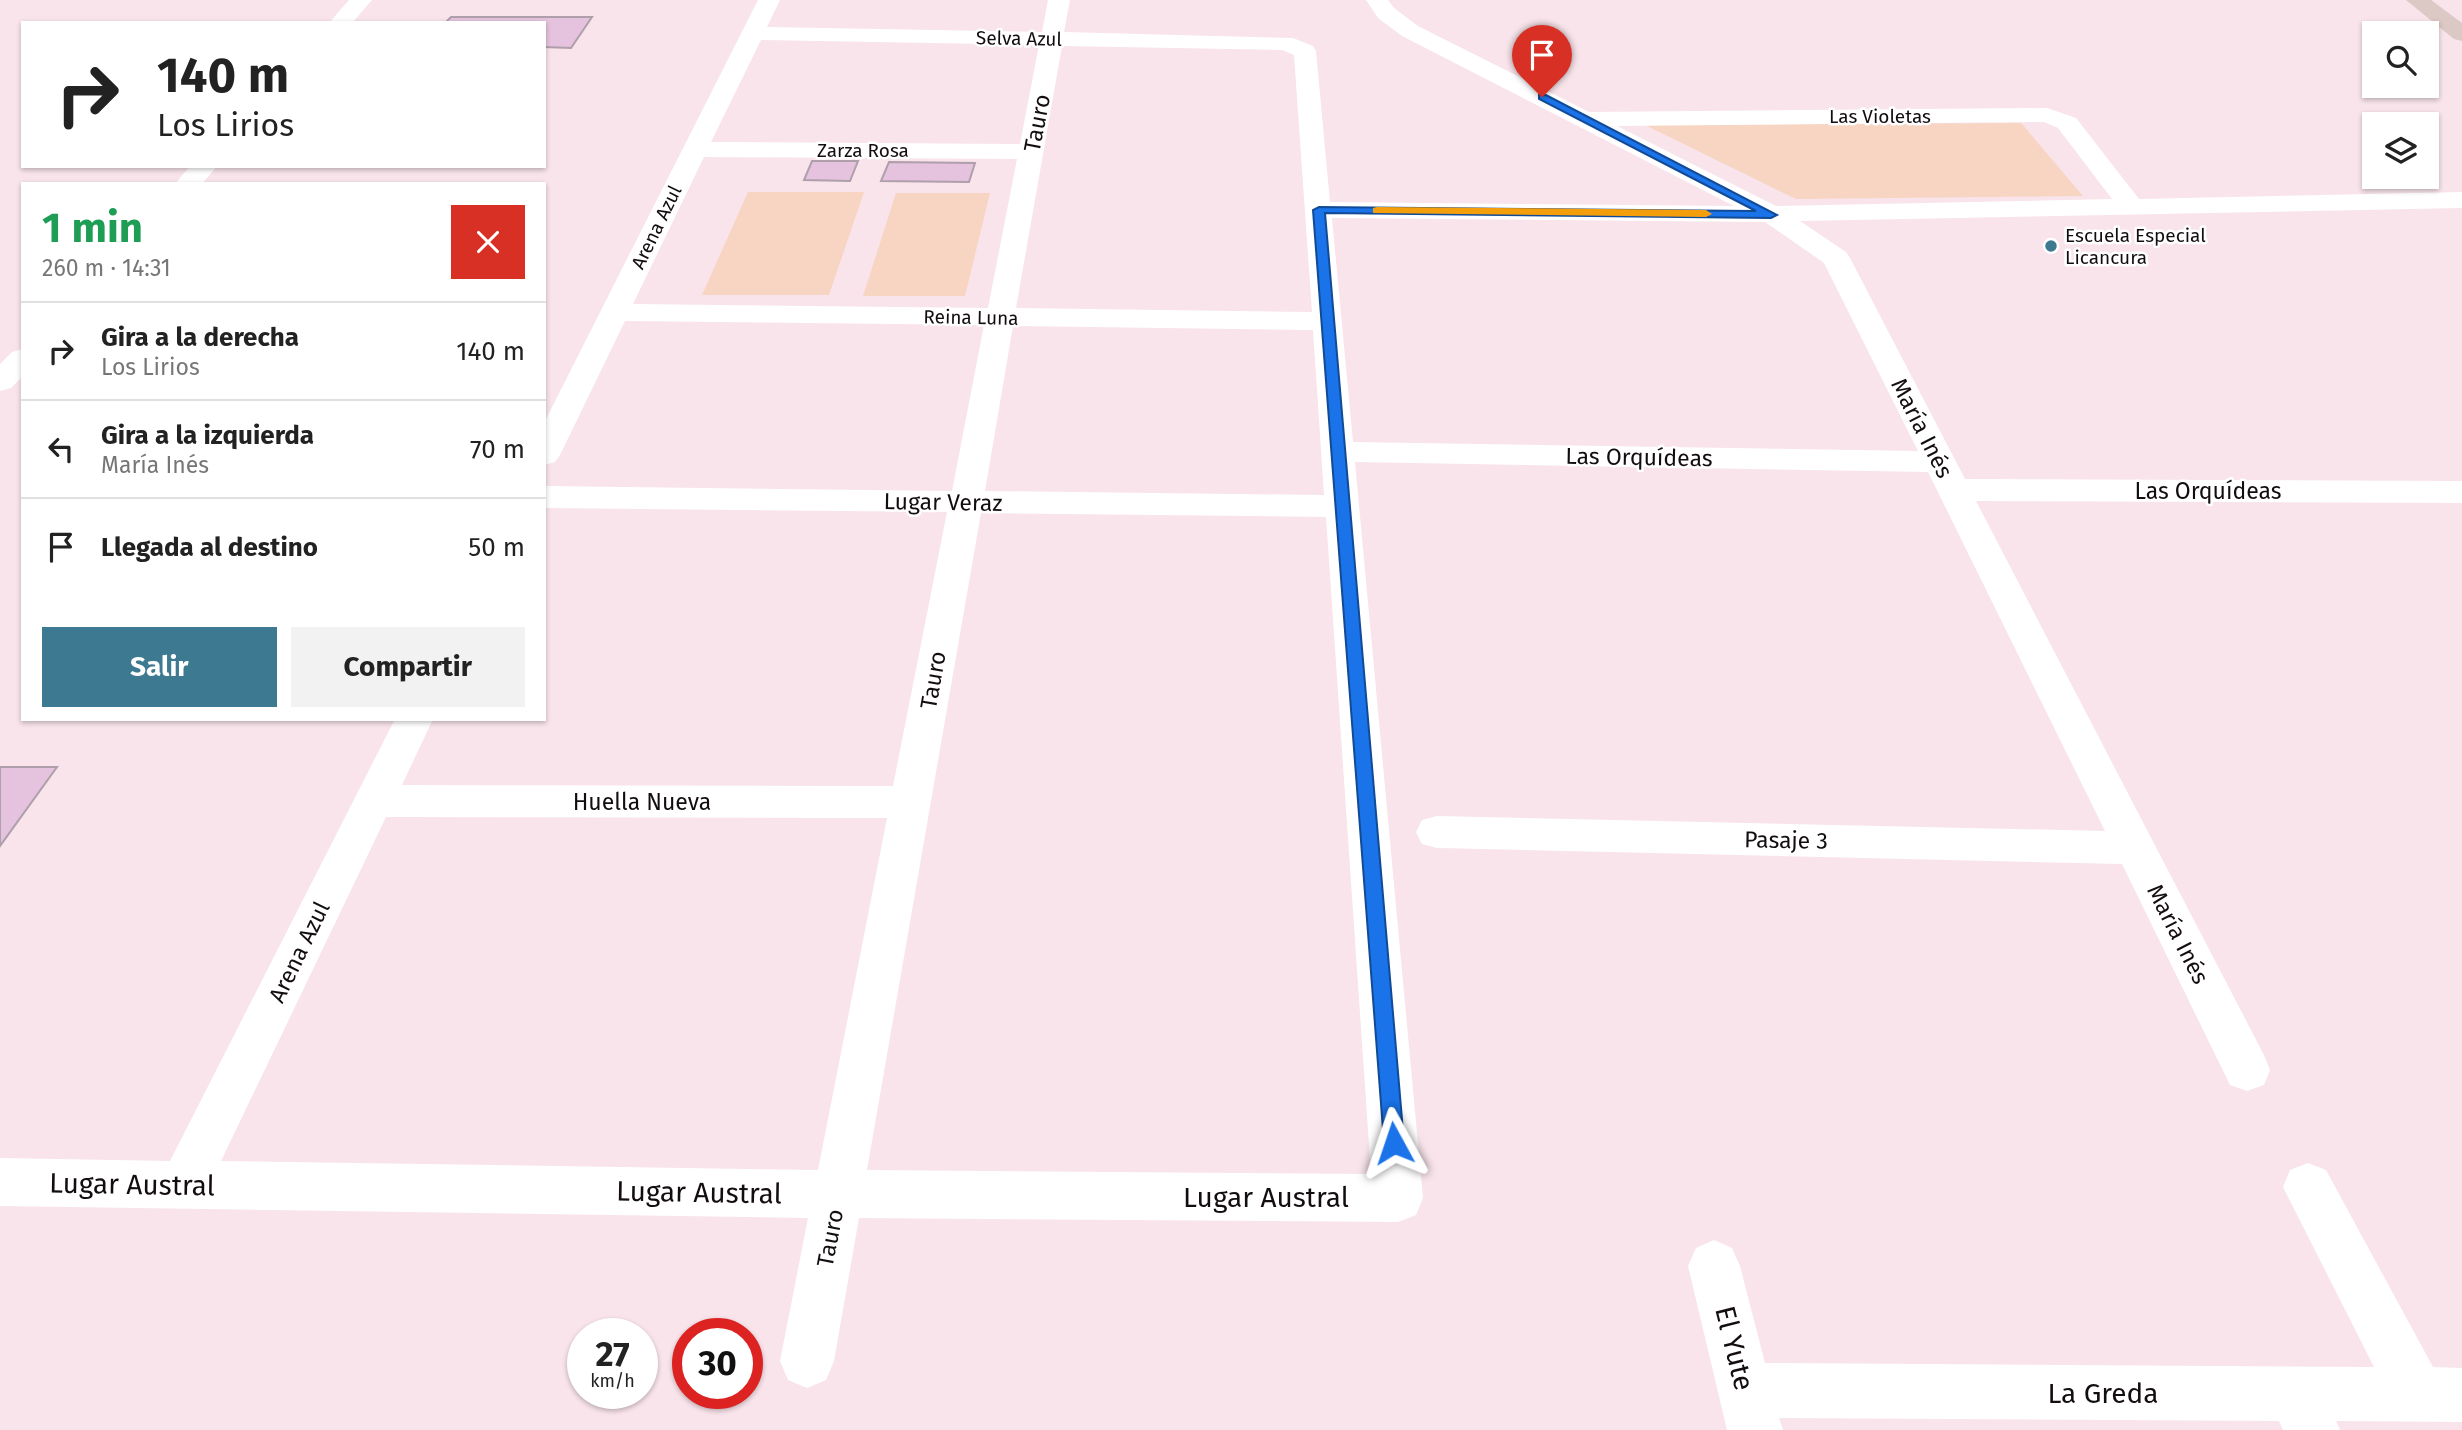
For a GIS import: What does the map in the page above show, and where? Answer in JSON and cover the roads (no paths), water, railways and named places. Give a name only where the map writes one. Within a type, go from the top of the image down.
[{"type":"street","points":[[342,21],[361,0]]},
{"type":"street","name":"Arena Azul","points":[[546,451],[769,0]]},
{"type":"street","name":"Tauro","points":[[807,1361],[1059,0]]},
{"type":"street","name":"María Inés","points":[[1377,0],[1386,13],[1410,31],[1771,215],[1836,258],[2247,1070]]},
{"type":"street","points":[[2417,0],[2462,34]]},
{"type":"street","name":"Selva Azul","points":[[752,33],[1285,43],[1301,47],[1306,55],[1319,210]]},
{"type":"street","name":"Las Violetas","points":[[1586,119],[2047,115],[2067,123],[2132,207]]},
{"type":"street","name":"Zarza Rosa","points":[[695,149],[1031,152]]},
{"type":"street","points":[[190,182],[202,168]]},
{"type":"street","points":[[1343,506],[1319,210],[1771,215],[2462,200]]},
{"type":"street","name":"Reina Luna","points":[[615,312],[1328,321]]},
{"type":"street","points":[[0,382],[21,360]]},
{"type":"street","name":"Las Orquídeas","points":[[1338,452],[1947,476],[2462,492]]},
{"type":"street","name":"Lugar Veraz","points":[[546,497],[1343,506]]},
{"type":"street","name":"Lugar Austral","points":[[0,1182],[838,1194],[1398,1198],[1343,506]]},
{"type":"street","name":"Arena Azul","points":[[184,1185],[413,721]]},
{"type":"street","name":"Huella Nueva","points":[[373,801],[911,802]]},
{"type":"street","name":"Pasaje 3","points":[[1437,832],[2135,848]]},
{"type":"street","points":[[2308,1187],[2440,1395]]},
{"type":"street","name":"El Yute","points":[[1714,1266],[1750,1410]]},
{"type":"street","name":"La Greda","points":[[1750,1410],[2303,1412],[2440,1395]]},
{"type":"place","name":"Escuela Especial Licancura","points":[[2051,246]]}]
